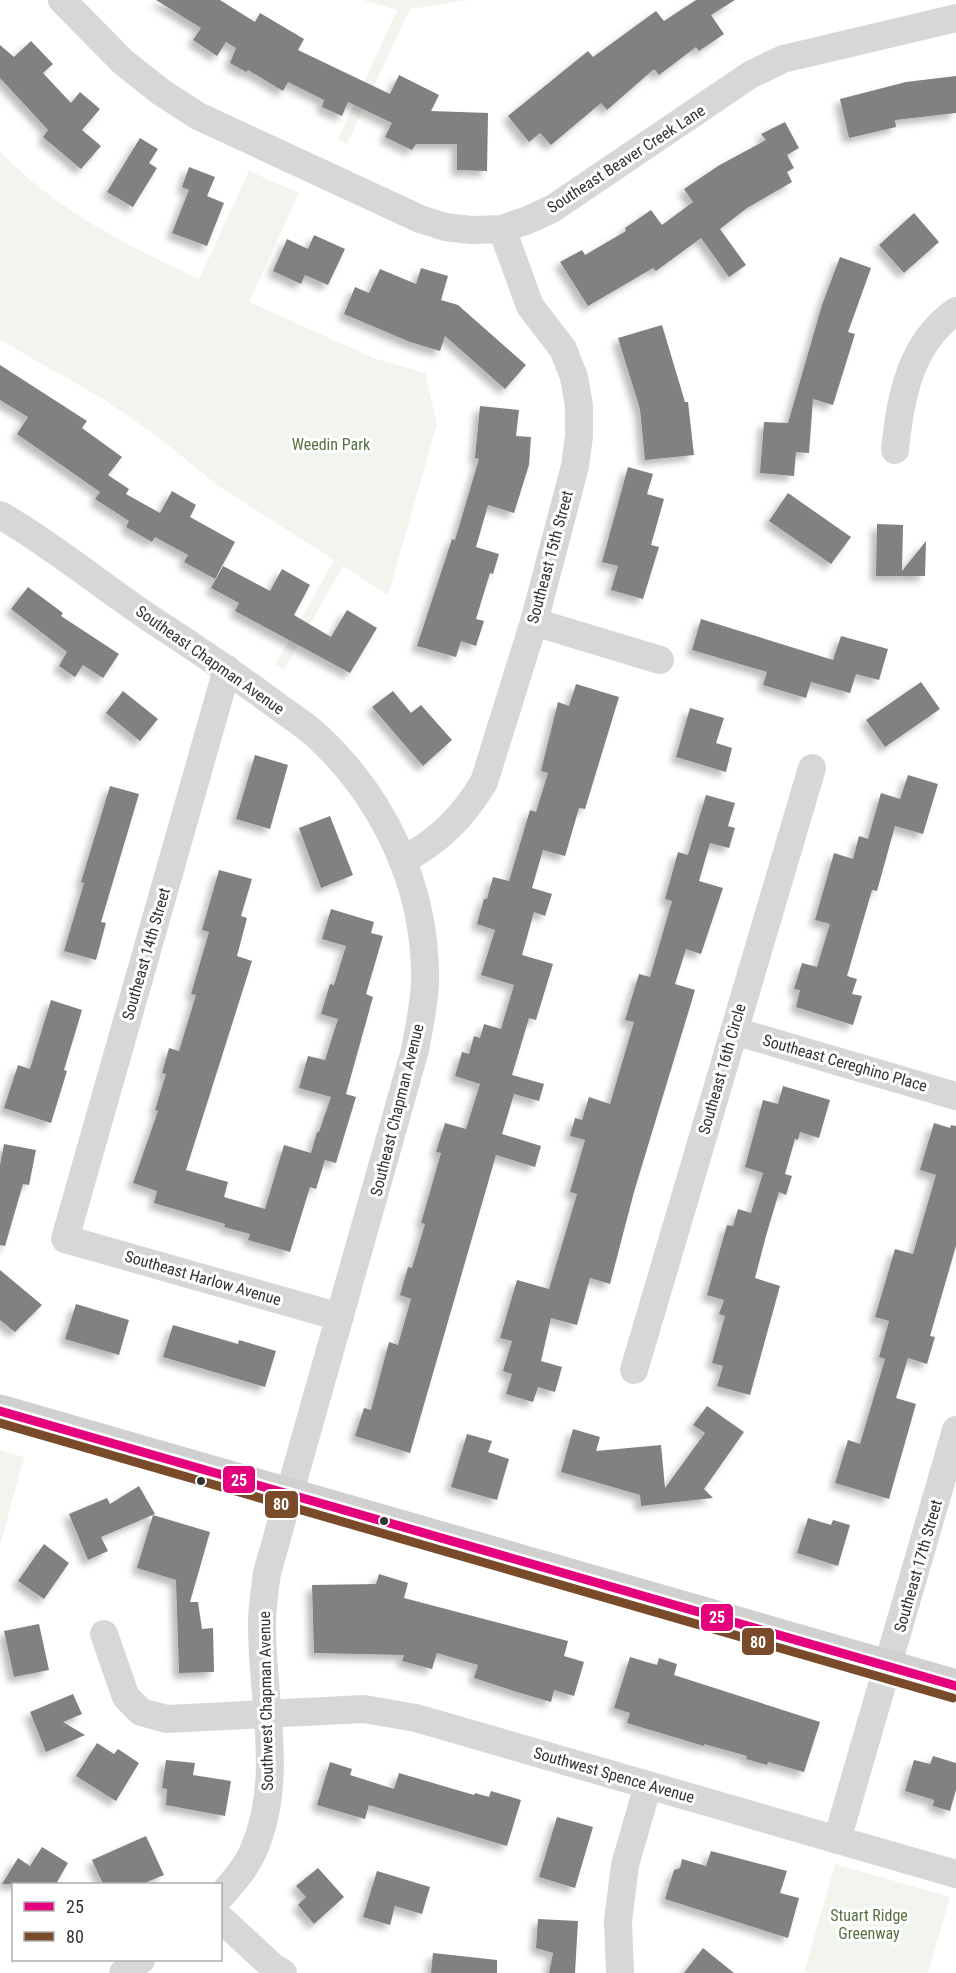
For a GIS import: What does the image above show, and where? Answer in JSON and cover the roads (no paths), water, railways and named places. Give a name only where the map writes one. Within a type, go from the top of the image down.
[{"type":"main road","points":[[0,1411],[956,1686]]},
{"type":"street","name":"Southeast Beaver Creek Lane","points":[[62,0],[123,62],[160,92],[198,116],[420,219],[445,227],[471,230],[502,229],[552,209],[750,75],[783,59],[956,18]]},
{"type":"street","name":"Southeast 15th Street","points":[[403,860],[427,847],[448,830],[470,806],[484,782],[534,622],[575,466],[579,406],[574,377],[563,349],[530,306],[502,229]]},
{"type":"street","points":[[895,450],[899,407],[911,367],[940,322],[956,311]]},
{"type":"street","name":"Southeast Chapman Avenue","points":[[0,515],[43,540],[115,595],[227,669],[316,735],[336,756],[379,811],[403,860],[422,927],[425,986],[415,1050],[290,1495]]},
{"type":"street","points":[[534,622],[660,660]]},
{"type":"street","name":"Southeast 14th Street","points":[[65,1239],[227,669]]},
{"type":"street","name":"Southeast 16th Circle","points":[[634,1370],[812,768]]},
{"type":"street","name":"Southeast Cereghino Place","points":[[734,1031],[956,1096]]},
{"type":"street","name":"Southeast Harlow Avenue","points":[[65,1239],[340,1317]]},
{"type":"street","name":"Southeast 17th Street","points":[[837,1840],[956,1430]]},
{"type":"street","name":"Southwest Chapman Avenue","points":[[222,1895],[245,1867],[262,1827],[268,1800],[263,1599],[267,1573],[290,1495]]},
{"type":"street","name":"Southwest Spence Avenue","points":[[104,1634],[126,1697],[141,1712],[167,1719],[267,1716],[364,1709],[387,1712],[416,1718],[956,1874]]},
{"type":"street","points":[[620,1973],[618,1921],[625,1865],[648,1785]]},
{"type":"street","points":[[222,1920],[273,1967],[283,1973]]},
{"type":"street","points":[[123,1973],[138,1961]]},
{"type":"park label","name":"Weedin Park","points":[[331,444]]},
{"type":"park label","name":"Stuart Ridge Greenway","points":[[869,1924]]}]
